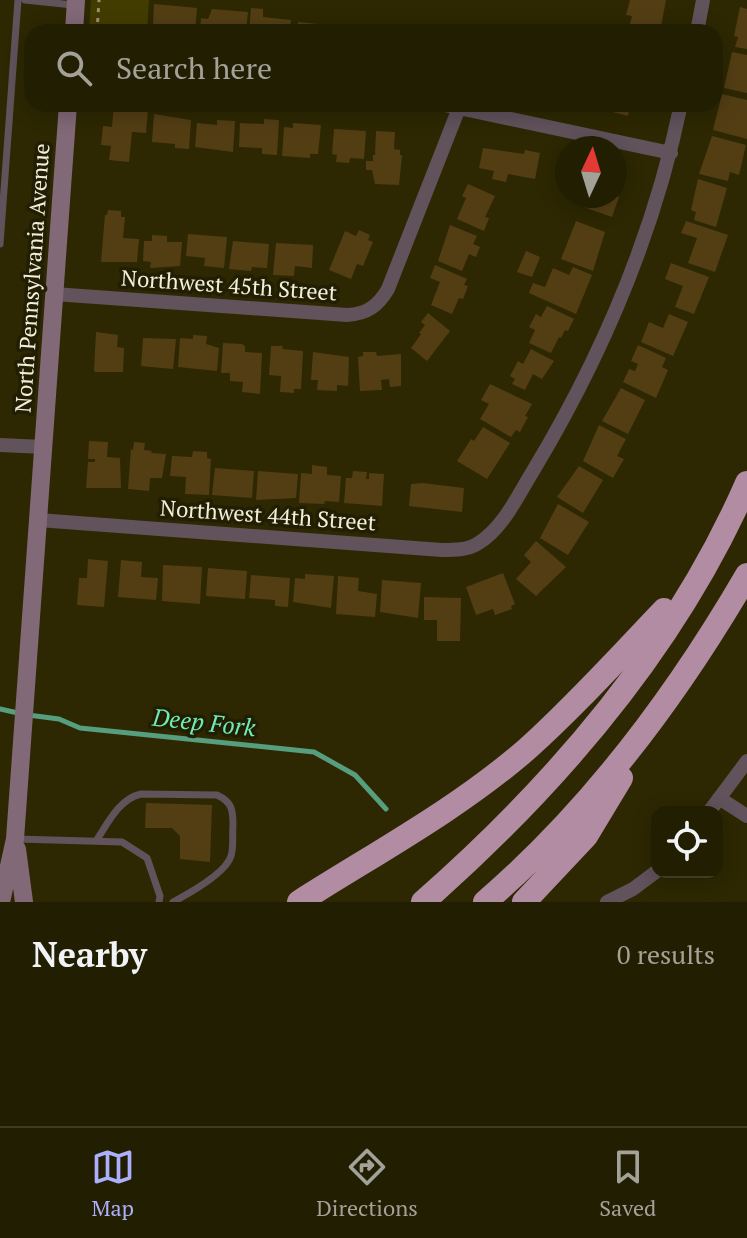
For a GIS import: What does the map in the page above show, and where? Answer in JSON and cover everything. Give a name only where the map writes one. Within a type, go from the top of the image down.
[{"type":"highway","points":[[423,902],[515,817],[612,705],[707,565],[747,483]]},
{"type":"highway","points":[[299,902],[423,826],[526,749],[707,565]]},
{"type":"highway","points":[[524,902],[586,836],[747,575]]},
{"type":"highway","points":[[485,902],[577,812],[666,704]]},
{"type":"main road","points":[[75,24],[76,2]]},
{"type":"main road","name":"North Pennsylvania Avenue","points":[[1,902],[7,838],[19,780],[67,112]]},
{"type":"main road","name":"North Pennsylvania Avenue","points":[[7,838],[24,902]]},
{"type":"street","points":[[698,24],[703,0]]},
{"type":"street","name":"Northwest 45th Street","points":[[54,294],[347,315],[368,311],[376,306],[388,289],[457,112]]},
{"type":"street","points":[[478,112],[671,153],[679,112]]},
{"type":"street","name":"Northwest 44th Street","points":[[38,520],[442,550],[477,544],[503,519],[556,433],[590,367],[639,249],[671,153]]},
{"type":"street","points":[[0,445],[44,447]]},
{"type":"street","points":[[713,806],[747,761]]},
{"type":"street","points":[[719,798],[747,816]]},
{"type":"street","points":[[607,902],[651,876]]},
{"type":"lane","points":[[0,244],[18,0]]},
{"type":"lane","points":[[25,0],[76,2]]},
{"type":"lane","points":[[96,841],[118,808],[130,797],[141,794],[217,795],[226,799],[233,809],[232,854],[228,864],[173,902]]},
{"type":"lane","points":[[7,838],[122,842],[147,858],[160,896],[159,902]]},
{"type":"path","points":[[98,24],[99,0]]},
{"type":"shaded area","points":[[91,0],[149,0],[148,24],[90,24]]},
{"type":"building","points":[[630,0],[666,0],[662,24],[630,24],[632,16],[626,15]]},
{"type":"building","points":[[154,4],[197,8],[196,24],[153,24]]},
{"type":"building","points":[[740,7],[747,9],[747,49],[735,47]]},
{"type":"building","points":[[251,8],[263,9],[263,17],[291,20],[291,24],[250,24]]},
{"type":"building","points":[[212,9],[248,12],[247,24],[201,24],[201,18],[208,19]]},
{"type":"building","points":[[732,52],[747,55],[747,93],[724,88]]},
{"type":"building","points":[[723,94],[747,100],[747,139],[713,130],[718,112],[723,112]]},
{"type":"building","points":[[113,112],[148,112],[146,133],[132,132],[129,162],[109,160],[111,146],[101,145],[103,126],[112,127]]},
{"type":"building","points":[[154,114],[191,120],[189,149],[152,142]]},
{"type":"building","points":[[264,119],[279,120],[277,155],[262,154],[262,148],[239,147],[240,123],[264,124]]},
{"type":"building","points":[[217,120],[235,121],[233,152],[195,147],[197,123],[217,125]]},
{"type":"building","points":[[293,123],[321,125],[318,154],[310,154],[310,158],[282,156],[284,127],[293,128]]},
{"type":"building","points":[[334,129],[366,131],[364,159],[350,158],[349,163],[336,162],[337,155],[332,154]]},
{"type":"building","points":[[376,131],[395,132],[394,149],[400,150],[402,155],[399,185],[375,184],[372,170],[366,170],[366,161],[373,161],[375,155]]},
{"type":"building","points":[[712,136],[746,145],[739,175],[730,172],[728,181],[699,174]]},
{"type":"building","points":[[483,148],[540,153],[535,179],[508,174],[506,182],[492,179],[494,171],[479,168]]},
{"type":"building","points":[[698,179],[727,188],[716,227],[694,220],[696,212],[691,210]]},
{"type":"building","points":[[468,184],[495,196],[485,217],[489,218],[484,231],[457,219]]},
{"type":"building","points":[[586,208],[615,208],[612,217]]},
{"type":"building","points":[[108,210],[121,211],[121,217],[125,217],[123,238],[139,239],[137,262],[101,262]]},
{"type":"building","points":[[576,221],[605,232],[593,271],[561,259]]},
{"type":"building","points":[[686,221],[728,235],[715,272],[688,263],[697,238],[681,233]]},
{"type":"building","points":[[450,225],[477,236],[473,244],[480,247],[476,257],[469,254],[462,271],[438,261]]},
{"type":"building","points":[[359,230],[370,235],[368,240],[373,242],[363,266],[357,264],[351,279],[329,270],[345,231],[356,236]]},
{"type":"building","points":[[188,234],[227,237],[224,268],[204,266],[205,258],[186,256]]},
{"type":"building","points":[[152,235],[167,236],[167,242],[182,242],[180,266],[150,268],[151,262],[143,261],[144,241],[152,241]]},
{"type":"building","points":[[233,241],[269,244],[267,268],[252,267],[251,271],[229,269]]},
{"type":"building","points":[[276,243],[313,245],[312,268],[295,266],[294,276],[273,275]]},
{"type":"building","points":[[526,251],[540,257],[532,277],[517,272]]},
{"type":"building","points":[[671,263],[709,277],[694,314],[675,307],[683,286],[665,279]]},
{"type":"building","points":[[435,265],[467,279],[463,299],[459,298],[452,314],[431,305],[440,282],[430,278]]},
{"type":"building","points":[[573,267],[592,275],[576,314],[529,293],[533,283],[545,287],[553,268],[569,275]]},
{"type":"building","points":[[547,306],[574,319],[551,353],[529,343],[535,330],[529,327],[536,314],[541,317]]},
{"type":"building","points":[[428,313],[450,331],[427,361],[411,348],[421,334],[425,325],[421,322]]},
{"type":"building","points":[[669,314],[688,322],[673,356],[641,342],[649,322],[663,328]]},
{"type":"building","points":[[96,332],[118,335],[117,347],[124,348],[123,372],[95,372]]},
{"type":"building","points":[[193,335],[207,336],[206,344],[219,348],[217,371],[178,367],[180,338],[193,339]]},
{"type":"building","points":[[143,338],[176,339],[173,369],[141,366]]},
{"type":"building","points":[[223,343],[242,344],[245,352],[262,353],[260,394],[242,392],[243,382],[230,381],[230,373],[221,373]]},
{"type":"building","points":[[638,345],[666,358],[662,367],[668,370],[656,398],[623,382],[629,369],[635,371],[638,364],[631,361]]},
{"type":"building","points":[[271,346],[303,351],[301,389],[294,389],[294,393],[280,392],[281,376],[269,375]]},
{"type":"building","points":[[531,349],[554,361],[542,379],[533,374],[525,390],[512,384],[515,379],[510,376],[518,361],[523,364]]},
{"type":"building","points":[[313,352],[349,357],[348,386],[337,385],[337,391],[317,390],[318,380],[311,380]]},
{"type":"building","points":[[363,352],[376,352],[377,356],[401,354],[401,386],[390,387],[389,379],[381,380],[382,390],[360,391],[358,357],[363,356]]},
{"type":"building","points":[[490,384],[532,404],[520,432],[516,430],[511,437],[480,419],[489,404],[481,400]]},
{"type":"building","points":[[621,388],[645,400],[628,434],[602,421]]},
{"type":"building","points":[[599,425],[626,439],[617,456],[624,459],[613,478],[583,461]]},
{"type":"building","points":[[483,427],[510,443],[487,479],[457,461]]},
{"type":"building","points":[[89,441],[108,442],[107,457],[120,458],[121,488],[86,488],[88,462],[95,462],[95,459],[88,459]]},
{"type":"building","points":[[134,442],[145,443],[144,450],[151,453],[166,454],[162,478],[150,478],[149,491],[128,489]]},
{"type":"building","points":[[193,451],[207,452],[207,458],[211,459],[209,495],[185,494],[186,477],[170,476],[172,456],[192,457]]},
{"type":"building","points":[[312,465],[327,467],[327,475],[341,476],[339,502],[299,503],[301,473],[312,474]]},
{"type":"building","points":[[579,466],[603,480],[583,513],[557,497]]},
{"type":"building","points":[[215,468],[254,471],[252,498],[212,495]]},
{"type":"building","points":[[258,471],[298,474],[296,498],[256,500]]},
{"type":"building","points":[[353,471],[367,472],[366,479],[369,479],[369,473],[384,474],[382,506],[344,503],[346,478],[352,478]]},
{"type":"building","points":[[411,484],[464,488],[462,512],[409,506]]},
{"type":"building","points":[[558,504],[589,522],[568,555],[540,538]]},
{"type":"building","points":[[536,541],[566,567],[536,596],[516,579],[531,562],[524,555]]},
{"type":"building","points":[[88,559],[108,561],[104,607],[77,605],[79,578],[87,578]]},
{"type":"building","points":[[121,560],[142,562],[141,577],[158,578],[156,600],[118,597]]},
{"type":"building","points":[[163,565],[202,567],[200,604],[162,601]]},
{"type":"building","points":[[208,568],[247,571],[245,599],[206,596]]},
{"type":"building","points":[[503,573],[515,604],[511,606],[512,609],[495,615],[493,609],[476,615],[466,587]]},
{"type":"building","points":[[305,574],[334,576],[331,608],[293,602],[295,578],[305,579]]},
{"type":"building","points":[[251,575],[290,578],[288,607],[275,606],[275,600],[249,598]]},
{"type":"building","points":[[338,576],[359,578],[358,591],[377,594],[375,617],[336,614]]},
{"type":"building","points":[[382,580],[421,583],[418,618],[380,612]]},
{"type":"building","points":[[424,597],[461,598],[460,641],[437,641],[437,620],[424,620]]},
{"type":"building","points":[[146,803],[212,805],[210,862],[180,859],[180,836],[172,828],[145,828]]},
{"type":"waterway","name":"Deep Fork","points":[[0,709],[18,713]]},
{"type":"waterway","name":"Deep Fork","points":[[28,715],[59,719],[80,728],[314,752],[355,775],[386,809]]}]
